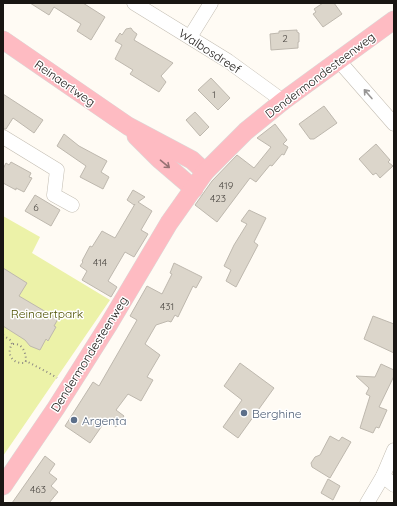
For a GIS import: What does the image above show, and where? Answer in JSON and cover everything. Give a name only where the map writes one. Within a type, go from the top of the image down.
[{"type":"main road","name":"Dendermondesteenweg","points":[[3,486],[109,324],[171,220],[177,200],[190,185],[201,168],[283,101],[394,20]]},
{"type":"main road","name":"Reinaertweg","points":[[3,40],[128,126],[181,154],[201,168]]},
{"type":"main road","name":"Reinaertweg","points":[[128,126],[159,159],[190,185]]},
{"type":"street","name":"Walbosdreef","points":[[134,3],[228,61],[283,101]]},
{"type":"street","points":[[190,37],[211,3]]},
{"type":"street","points":[[339,61],[394,124]]},
{"type":"street","points":[[3,137],[57,170],[54,195],[72,205]]},
{"type":"street","points":[[367,503],[383,476],[394,450]]},
{"type":"street","points":[[383,476],[394,485]]},
{"type":"path","points":[[3,335],[10,340],[12,344],[20,346],[24,350],[26,361]]},
{"type":"path","points":[[12,344],[9,348],[10,357],[22,364],[26,361]]},
{"type":"path","points":[[26,361],[49,373],[69,387]]},
{"type":"green space","name":"Reinaertpark","points":[[3,216],[40,237],[32,253],[110,300],[3,456]]},
{"type":"building","points":[[30,3],[83,3],[105,17],[91,40],[77,31],[81,24],[54,7],[49,15]]},
{"type":"building","points":[[323,3],[334,3],[342,14],[323,27],[313,14],[316,12],[314,9]]},
{"type":"building","points":[[131,28],[137,34],[134,40],[173,63],[161,76],[166,82],[159,92],[130,74],[133,70],[115,59],[122,45],[115,41],[120,33],[122,35],[126,29]]},
{"type":"building","points":[[297,30],[299,33],[298,48],[271,50],[270,34],[279,33],[279,31]]},
{"type":"building","points":[[211,78],[230,98],[218,110],[198,90]]},
{"type":"building","points":[[3,94],[43,120],[34,133],[13,118],[6,129],[3,129]]},
{"type":"building","points":[[324,106],[337,123],[314,139],[310,139],[299,124]]},
{"type":"building","points":[[195,112],[209,127],[200,136],[186,120]]},
{"type":"building","points":[[275,124],[287,140],[283,144],[288,147],[284,155],[282,154],[272,166],[270,165],[256,182],[250,178],[217,222],[195,205],[212,181],[237,155],[254,168],[271,147],[257,138]]},
{"type":"building","points":[[64,134],[79,146],[107,161],[101,172],[109,177],[103,189],[80,177],[86,166],[57,146]]},
{"type":"building","points":[[376,144],[390,160],[388,162],[393,166],[380,178],[376,173],[373,175],[359,159]]},
{"type":"building","points":[[11,162],[31,173],[29,177],[32,178],[24,192],[16,188],[16,190],[3,183],[3,169],[6,163],[9,165]]},
{"type":"building","points":[[133,190],[145,197],[138,202],[152,211],[141,230],[148,234],[134,257],[125,252],[108,281],[117,287],[111,297],[82,280],[87,271],[80,266],[90,246],[92,247],[102,231],[115,238],[135,204],[134,205],[127,200]]},
{"type":"building","points":[[35,195],[60,210],[51,226],[25,211]]},
{"type":"building","points":[[249,210],[266,218],[254,242],[258,245],[236,287],[226,281],[231,270],[224,266],[234,245],[247,224],[241,221]]},
{"type":"building","points":[[174,263],[202,277],[196,288],[193,286],[178,317],[175,315],[171,322],[168,321],[156,325],[145,344],[160,355],[147,377],[153,380],[141,401],[128,394],[116,410],[124,416],[116,427],[106,420],[90,443],[65,426],[93,382],[99,386],[137,320],[130,316],[147,286],[162,294],[172,274],[170,273]]},
{"type":"building","points":[[3,268],[27,283],[19,296],[58,319],[54,326],[56,327],[48,341],[46,339],[40,350],[30,346],[25,340],[3,326]]},
{"type":"building","points":[[373,316],[394,324],[394,353],[364,339]]},
{"type":"building","name":"Berghine","points":[[240,363],[274,388],[238,438],[223,427],[242,400],[224,386]]},
{"type":"building","points":[[381,364],[394,370],[394,376],[379,407],[387,410],[379,428],[376,427],[373,433],[360,428],[370,396],[366,394],[369,388],[356,376],[375,377]]},
{"type":"building","points":[[330,436],[339,441],[342,437],[351,442],[330,478],[312,467],[311,463],[315,457],[320,455]]},
{"type":"building","points":[[45,456],[55,464],[49,473],[57,479],[51,486],[58,492],[49,503],[12,503]]},
{"type":"building","points":[[328,479],[340,486],[333,500],[321,493]]},
{"type":"place","name":"Berghine","points":[[244,413]]},
{"type":"place","name":"Argenta","points":[[74,420]]}]
